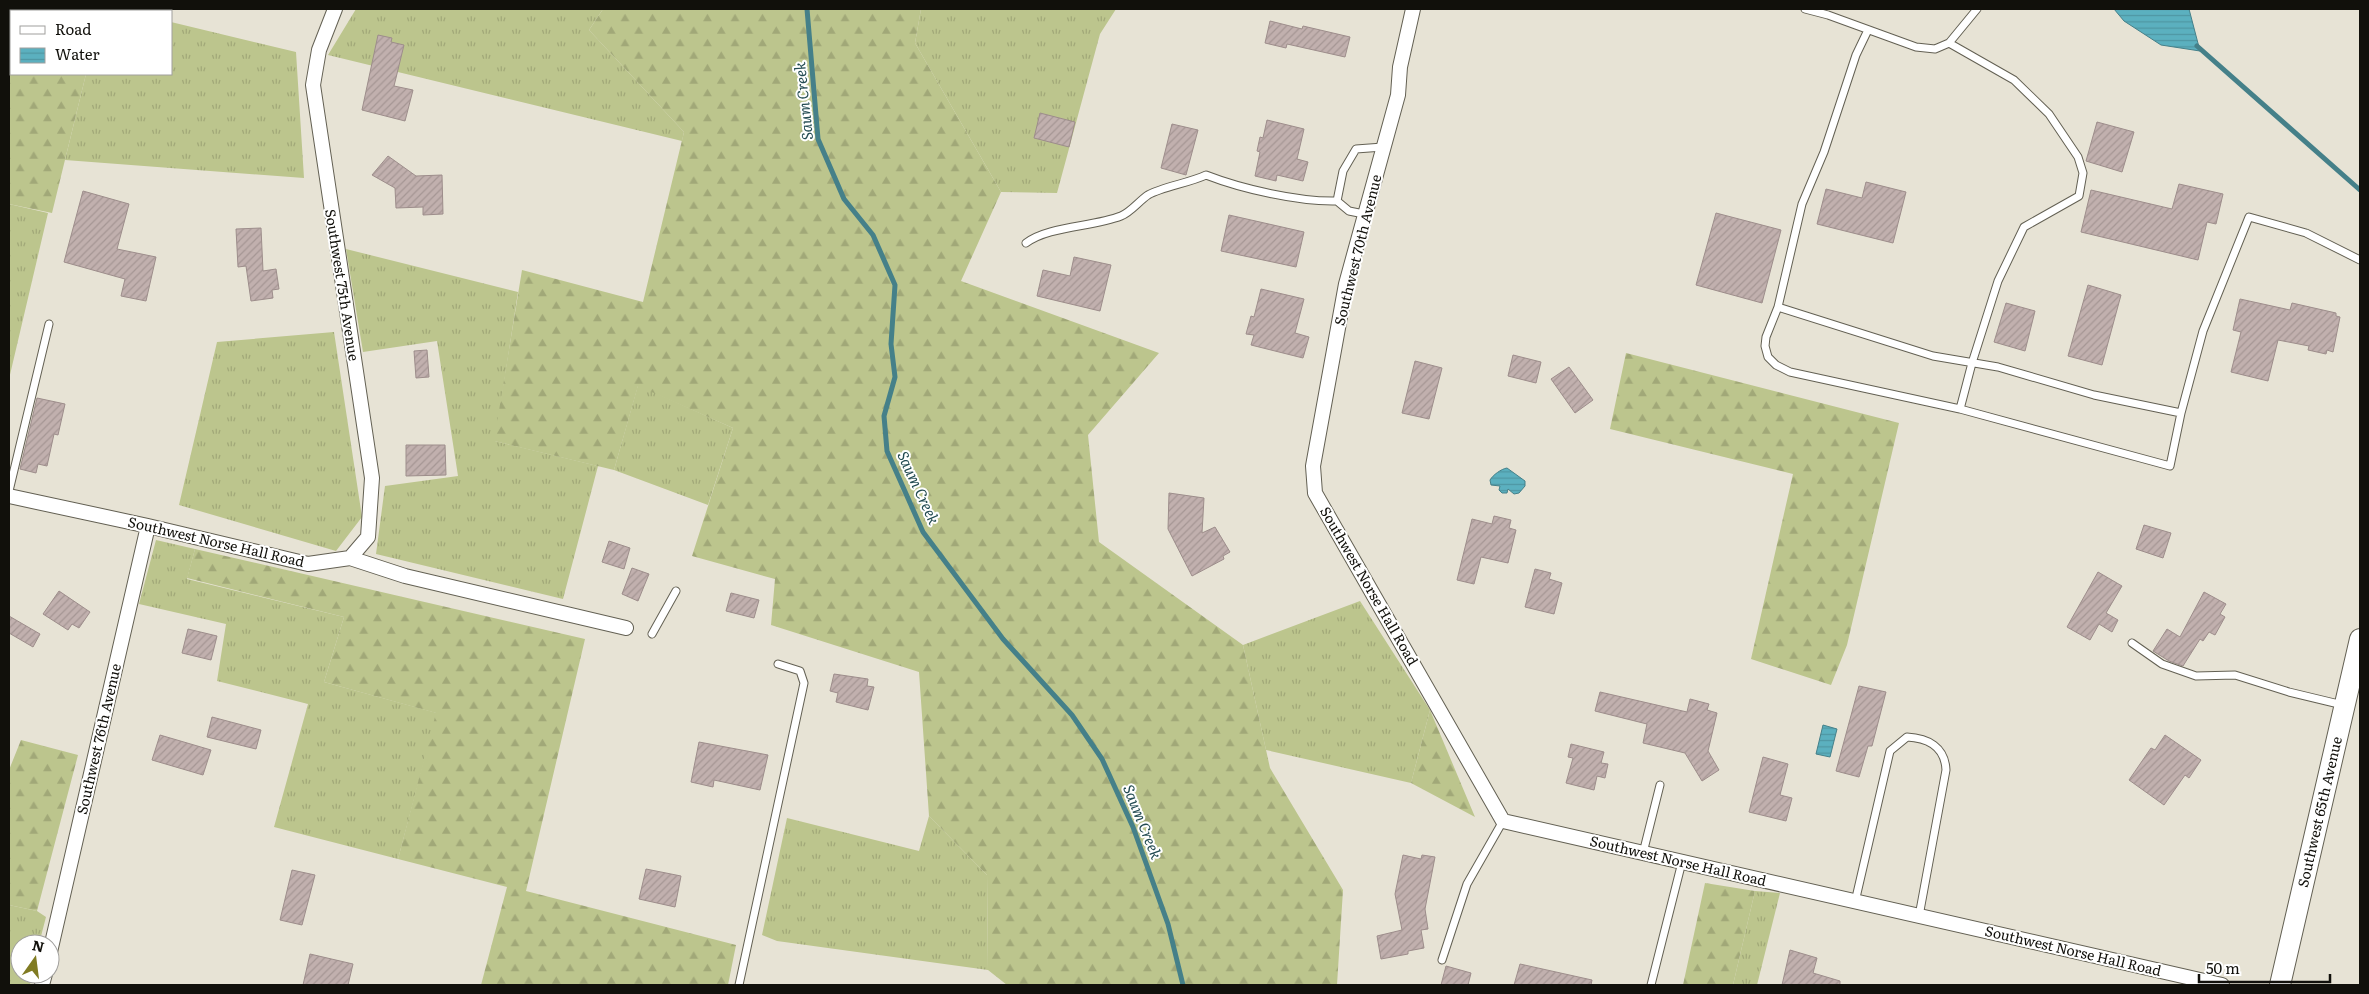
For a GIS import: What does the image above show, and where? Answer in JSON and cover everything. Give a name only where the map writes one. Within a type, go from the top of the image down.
[{"type":"main road","name":"Southwest 65th Avenue","points":[[2280,985],[2360,639]]},
{"type":"street","name":"Southwest 75th Avenue","points":[[336,9],[319,50],[313,85],[372,478],[368,538],[350,558]]},
{"type":"street","name":"Southwest 70th Avenue","points":[[1315,492],[1313,466],[1346,284],[1398,95],[1400,67],[1413,9]]},
{"type":"street","name":"Southwest Norse Hall Road","points":[[1315,492],[1503,821],[2222,985]]},
{"type":"street","name":"Southwest Norse Hall Road","points":[[9,496],[148,526],[308,564],[350,558],[405,576],[626,628]]},
{"type":"street","name":"Southwest 76th Avenue","points":[[54,934],[148,526]]},
{"type":"lane","points":[[1805,9],[1828,14],[1916,47],[1935,49],[1949,43],[1973,10]]},
{"type":"lane","points":[[1868,30],[1856,55],[1824,152],[1802,204],[1778,308],[1766,337],[1765,346],[1768,357],[1776,365],[1790,372],[1960,409],[2170,466],[2181,413],[2203,331],[2249,216],[2306,233],[2360,260]]},
{"type":"lane","points":[[1949,43],[2014,80],[2049,114],[2078,157],[2083,174],[2079,196],[2024,227],[1998,281],[1972,363],[1960,409]]},
{"type":"lane","points":[[1337,201],[1343,171],[1356,149],[1383,147]]},
{"type":"lane","points":[[1026,243],[1036,235],[1083,227],[1123,215],[1150,194],[1188,183],[1206,175],[1228,184],[1320,202],[1337,201],[1349,211],[1364,214]]},
{"type":"lane","points":[[1778,308],[1933,356],[1998,367],[2094,395],[2181,413]]},
{"type":"lane","points":[[9,491],[49,324]]},
{"type":"lane","points":[[652,634],[676,591]]},
{"type":"lane","points":[[2132,643],[2162,664],[2196,676],[2235,675],[2289,692],[2345,706]]},
{"type":"lane","points":[[740,985],[804,683],[800,671],[778,664]]},
{"type":"lane","points":[[1855,902],[1890,751],[1908,737],[1923,738],[1937,748],[1946,770],[1919,916]]},
{"type":"lane","points":[[1643,853],[1660,785]]},
{"type":"lane","points":[[1442,960],[1467,884],[1503,821]]},
{"type":"lane","points":[[1651,985],[1682,862]]},
{"type":"green space","points":[[9,9],[102,9],[10,10],[10,75],[86,75],[52,213],[9,204]]},
{"type":"green space","points":[[356,9],[603,9],[589,30],[684,132],[682,141],[328,55]]},
{"type":"green space","points":[[603,9],[921,9],[915,43],[1001,192],[961,281],[1159,353],[1088,435],[1099,542],[1243,645],[1270,768],[1343,890],[1337,985],[1007,985],[988,970],[987,875],[929,816],[919,672],[771,625],[775,579],[692,556],[733,428],[638,386],[614,470],[494,441],[522,270],[643,302],[684,132],[589,30]]},
{"type":"green space","points":[[921,9],[1116,9],[1100,34],[1057,193],[1001,192],[915,43]]},
{"type":"green space","points":[[172,22],[296,52],[304,178],[65,160],[86,75],[172,75]]},
{"type":"green space","points":[[9,204],[48,213],[9,379]]},
{"type":"green space","points":[[346,249],[518,292],[495,441],[598,466],[563,599],[376,554],[385,486],[458,476],[437,341],[363,352]]},
{"type":"green space","points":[[334,332],[362,517],[336,551],[179,505],[217,342]]},
{"type":"green space","points":[[1626,353],[1899,423],[1847,645],[1831,685],[1751,659],[1793,474],[1610,429]]},
{"type":"green space","points":[[638,385],[733,428],[708,505],[614,470]]},
{"type":"green space","points":[[156,540],[195,549],[187,579],[344,617],[324,682],[437,713],[398,859],[274,827],[308,704],[217,681],[226,624],[139,604]]},
{"type":"green space","points":[[195,549],[585,639],[526,891],[736,945],[728,985],[481,985],[507,887],[398,859],[436,713],[324,682],[344,617],[187,578]]},
{"type":"green space","points":[[1360,601],[1430,710],[1411,783],[1266,750],[1243,645]]},
{"type":"green space","points":[[1430,710],[1475,817],[1411,783]]},
{"type":"green space","points":[[21,740],[78,755],[37,911],[9,905],[9,770]]},
{"type":"green space","points":[[929,816],[987,875],[988,970],[777,941],[762,935],[787,818],[919,851]]},
{"type":"green space","points":[[1705,883],[1755,891],[1733,985],[1683,985]]},
{"type":"green space","points":[[1755,891],[1780,893],[1757,985],[1733,985]]},
{"type":"green space","points":[[9,905],[37,911],[46,917],[42,934],[10,934],[10,984],[30,984],[9,985]]},
{"type":"water","points":[[2114,9],[2189,9],[2200,51],[2161,45],[2124,21]]},
{"type":"water","points":[[1507,468],[1525,481],[1525,486],[1519,493],[1514,494],[1508,489],[1507,493],[1502,493],[1499,490],[1500,486],[1491,485],[1490,480],[1493,476]]},
{"type":"water","points":[[1823,725],[1837,729],[1830,757],[1816,754]]},
{"type":"building","points":[[1270,21],[1302,29],[1303,26],[1350,37],[1345,57],[1287,44],[1286,48],[1265,43]]},
{"type":"building","points":[[378,35],[392,38],[391,42],[404,45],[394,86],[413,90],[405,121],[362,110]]},
{"type":"building","points":[[1040,113],[1075,122],[1069,147],[1034,138]]},
{"type":"building","points":[[1267,120],[1304,129],[1297,159],[1308,162],[1303,181],[1277,175],[1276,181],[1255,176],[1260,152],[1257,151],[1260,137],[1263,138]]},
{"type":"building","points":[[2097,122],[2134,132],[2122,172],[2086,161]]},
{"type":"building","points":[[1172,124],[1198,130],[1186,175],[1161,168]]},
{"type":"building","points":[[388,156],[416,176],[442,175],[443,214],[423,215],[423,207],[396,208],[395,188],[372,175]]},
{"type":"building","points":[[1866,182],[1906,192],[1893,243],[1817,224],[1826,189],[1862,198]]},
{"type":"building","points":[[2179,184],[2223,194],[2216,224],[2207,222],[2198,260],[2081,232],[2091,190],[2172,209]]},
{"type":"building","points":[[83,191],[129,204],[117,249],[156,257],[146,301],[121,296],[125,279],[64,262]]},
{"type":"building","points":[[1716,213],[1781,230],[1762,303],[1696,285]]},
{"type":"building","points":[[1229,215],[1304,232],[1296,267],[1221,251]]},
{"type":"building","points":[[261,228],[263,271],[276,269],[279,289],[272,290],[273,298],[251,301],[246,266],[238,267],[236,229]]},
{"type":"building","points":[[1074,257],[1111,265],[1100,311],[1037,296],[1043,270],[1070,276]]},
{"type":"building","points":[[2088,285],[2121,295],[2102,365],[2068,356]]},
{"type":"building","points":[[1261,289],[1304,299],[1295,333],[1309,337],[1303,358],[1251,345],[1254,335],[1246,334],[1251,316],[1254,317]]},
{"type":"building","points":[[2240,299],[2290,310],[2292,303],[2336,313],[2336,316],[2340,317],[2333,352],[2327,350],[2326,354],[2308,350],[2309,346],[2278,340],[2268,381],[2231,372],[2241,332],[2233,330]]},
{"type":"building","points":[[2006,303],[2035,311],[2025,351],[1994,342]]},
{"type":"building","points":[[427,350],[429,377],[416,378],[414,351]]},
{"type":"building","points":[[1513,355],[1541,362],[1536,383],[1508,376]]},
{"type":"building","points":[[1415,361],[1442,368],[1429,419],[1402,413]]},
{"type":"building","points":[[1569,367],[1593,400],[1575,413],[1551,379]]},
{"type":"building","points":[[37,398],[65,404],[58,435],[54,434],[47,466],[38,464],[36,473],[20,469]]},
{"type":"building","points":[[406,445],[445,445],[446,475],[406,476]]},
{"type":"building","points":[[1169,493],[1204,498],[1202,533],[1215,527],[1230,552],[1223,556],[1224,559],[1192,576],[1168,529]]},
{"type":"building","points":[[1494,516],[1511,520],[1509,528],[1516,530],[1508,563],[1481,557],[1474,584],[1457,580],[1472,519],[1492,524]]},
{"type":"building","points":[[2144,525],[2171,533],[2163,558],[2136,549]]},
{"type":"building","points":[[609,541],[630,548],[624,569],[602,562]]},
{"type":"building","points":[[632,568],[649,574],[638,601],[622,594]]},
{"type":"building","points":[[1535,569],[1551,573],[1549,579],[1562,583],[1554,614],[1525,607]]},
{"type":"building","points":[[2098,572],[2122,586],[2106,613],[2118,620],[2112,632],[2099,624],[2090,640],[2067,627]]},
{"type":"building","points":[[59,591],[90,612],[79,628],[72,624],[68,630],[43,614]]},
{"type":"building","points":[[2204,592],[2226,604],[2220,614],[2225,617],[2215,635],[2209,632],[2203,641],[2200,639],[2183,666],[2169,661],[2153,651],[2167,629],[2180,637]]},
{"type":"building","points":[[731,593],[759,600],[754,618],[726,611]]},
{"type":"building","points":[[9,616],[40,634],[33,647],[9,633]]},
{"type":"building","points":[[188,629],[217,636],[211,660],[182,653]]},
{"type":"building","points":[[834,674],[868,679],[867,686],[874,687],[868,710],[836,702],[838,693],[830,691]]},
{"type":"building","points":[[1859,686],[1886,692],[1872,746],[1868,746],[1859,777],[1836,771]]},
{"type":"building","points":[[1600,692],[1687,712],[1690,699],[1709,704],[1707,710],[1717,713],[1708,751],[1719,770],[1702,781],[1685,753],[1643,743],[1647,724],[1595,711]]},
{"type":"building","points":[[212,717],[261,730],[256,749],[207,737]]},
{"type":"building","points":[[160,735],[211,750],[203,775],[152,760]]},
{"type":"building","points":[[2165,735],[2201,760],[2189,778],[2185,775],[2164,805],[2129,780],[2151,748],[2155,750]]},
{"type":"building","points":[[699,742],[768,755],[760,790],[714,780],[713,787],[691,782]]},
{"type":"building","points":[[1571,744],[1604,752],[1601,763],[1608,764],[1605,778],[1597,776],[1594,790],[1566,783],[1573,758],[1568,757]]},
{"type":"building","points":[[1763,757],[1788,764],[1780,795],[1792,798],[1786,821],[1749,812]]},
{"type":"building","points":[[1403,855],[1421,859],[1422,855],[1435,857],[1425,909],[1428,929],[1421,930],[1424,948],[1408,951],[1408,954],[1381,959],[1377,936],[1402,930],[1395,894]]},
{"type":"building","points":[[646,869],[681,876],[675,907],[639,899]]},
{"type":"building","points":[[292,870],[315,875],[302,925],[280,920]]},
{"type":"building","points":[[1790,950],[1817,958],[1813,973],[1840,981],[1840,985],[1782,985]]},
{"type":"building","points":[[310,954],[353,964],[348,985],[303,985]]},
{"type":"building","points":[[1520,964],[1592,980],[1591,985],[1514,985]]},
{"type":"building","points":[[1446,966],[1471,973],[1468,985],[1441,985]]},
{"type":"waterway","name":"Saum Creek","points":[[807,9],[818,139],[844,199],[873,235],[895,285],[891,344],[895,377],[884,416],[887,451],[923,532],[1003,639],[1072,715],[1102,759],[1133,827],[1168,924],[1183,985]]},
{"type":"waterway","points":[[2197,46],[2360,190]]}]
